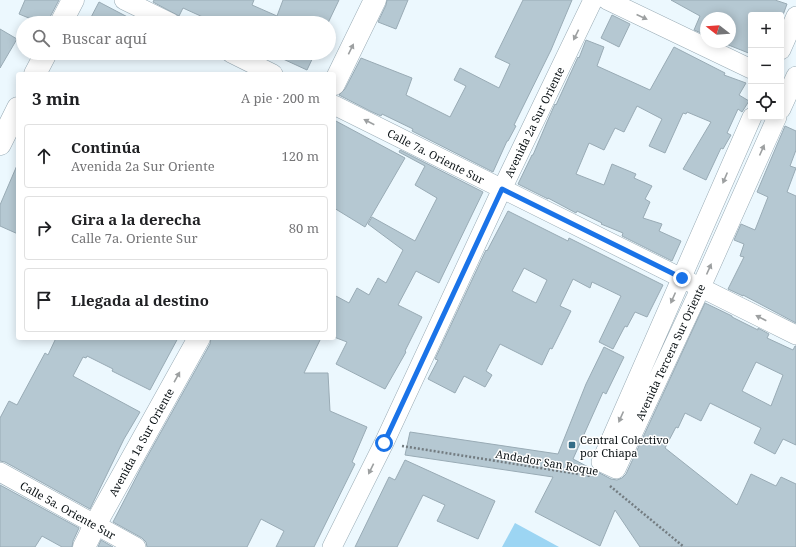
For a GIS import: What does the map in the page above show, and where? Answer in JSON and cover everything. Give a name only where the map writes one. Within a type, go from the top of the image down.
[{"type":"street","points":[[65,16],[73,0]]},
{"type":"street","points":[[124,0],[156,16]]},
{"type":"street","points":[[336,80],[375,0]]},
{"type":"street","name":"Avenida 2a Sur Oriente","points":[[332,547],[384,443],[502,189],[593,0]]},
{"type":"street","points":[[606,0],[748,68]]},
{"type":"street","points":[[782,48],[796,16]]},
{"type":"street","points":[[36,72],[42,60]]},
{"type":"street","points":[[245,60],[269,72]]},
{"type":"street","points":[[784,102],[791,84]]},
{"type":"street","name":"Calle 7a. Oriente Sur","points":[[336,105],[796,335]]},
{"type":"street","points":[[0,144],[16,112]]},
{"type":"street","name":"Avenida Tercera Sur Oriente","points":[[751,120],[601,462],[616,469],[776,120]]},
{"type":"street","name":"Avenida 1a Sur Oriente","points":[[84,547],[197,340]]},
{"type":"street","name":"Calle 5a. Oriente Sur","points":[[0,472],[136,547]]},
{"type":"path","name":"Andador San Roque","points":[[384,443],[592,476]]},
{"type":"path","name":"Andador San Roque","points":[[605,482],[684,547]]},
{"type":"shaded area","points":[[515,523],[559,547],[502,547]]},
{"type":"building","points":[[25,0],[59,0],[51,16],[24,16],[19,14]]},
{"type":"building","points":[[154,0],[254,0],[252,5],[277,16],[201,16],[183,8],[179,16],[153,2]]},
{"type":"building","points":[[283,0],[339,0],[331,16],[277,16]]},
{"type":"building","points":[[387,0],[408,0],[396,29],[378,22]]},
{"type":"building","points":[[523,0],[572,0],[551,50],[514,125],[516,126],[507,141],[493,172],[412,131],[413,129],[382,114],[381,116],[370,111],[339,95],[345,89],[361,58],[412,78],[406,95],[450,117],[466,86],[454,80],[460,68],[499,88],[510,64],[495,57]]},
{"type":"building","points":[[671,0],[775,0],[787,4],[784,12],[748,12],[748,53],[736,48],[736,12],[700,12],[700,16]]},
{"type":"building","points":[[99,2],[126,16],[92,16]]},
{"type":"building","points":[[612,15],[630,24],[619,47],[601,38]]},
{"type":"building","points":[[700,16],[700,32],[694,30]]},
{"type":"building","points":[[0,29],[16,38],[16,41],[0,68]]},
{"type":"building","points":[[586,40],[604,47],[597,66],[650,90],[674,47],[725,73],[724,75],[746,83],[739,95],[748,100],[748,103],[742,112],[738,109],[727,133],[731,135],[723,149],[721,148],[706,180],[683,169],[711,122],[687,112],[686,114],[683,113],[665,153],[649,146],[662,119],[637,106],[624,132],[615,128],[604,150],[589,143],[576,174],[604,185],[612,164],[636,174],[634,178],[652,186],[645,199],[650,202],[643,218],[662,224],[659,231],[681,241],[672,261],[622,236],[623,233],[601,224],[602,223],[577,211],[576,213],[518,184],[533,155],[555,104],[556,105],[578,57],[579,58]]},
{"type":"building","points":[[285,60],[312,60],[307,70]]},
{"type":"building","points":[[336,121],[405,158],[365,227],[336,209]]},
{"type":"building","points":[[785,126],[796,131],[796,150],[790,166],[796,168],[787,192],[796,196],[796,323],[743,295],[728,289],[744,257],[740,256],[744,244],[734,240],[741,224],[755,230],[768,197],[757,192]]},
{"type":"building","points":[[400,150],[483,192],[439,283],[416,271],[398,305],[422,317],[405,351],[406,352],[385,389],[336,364],[347,342],[336,338],[336,296],[349,303],[357,288],[369,295],[378,278],[386,283],[403,250],[368,224],[372,217],[415,241],[437,198],[415,185],[425,166],[399,152]]},
{"type":"building","points":[[16,168],[16,233],[0,226],[0,205]]},
{"type":"building","points":[[508,211],[568,241],[569,238],[663,285],[647,317],[635,312],[627,327],[625,326],[613,349],[599,342],[621,296],[592,282],[590,288],[573,279],[560,306],[571,311],[552,349],[550,348],[542,365],[500,344],[486,371],[492,375],[485,387],[464,376],[455,393],[428,379],[438,360],[435,359],[486,250],[487,251]],"holes":[[[524,268],[547,280],[536,303],[512,291]]]},
{"type":"building","points":[[705,303],[769,334],[767,338],[793,350],[796,346],[796,445],[783,439],[775,454],[754,443],[761,428],[710,403],[701,421],[685,413],[678,428],[676,427],[665,448],[737,505],[751,474],[776,486],[781,477],[796,484],[796,547],[640,547],[615,510],[600,546],[535,512],[553,477],[405,455],[410,432],[558,454],[586,384],[604,347],[624,357],[606,394],[603,392],[573,459],[611,479],[617,480],[626,474]],"holes":[[[756,362],[783,375],[771,406],[742,391]]]},
{"type":"building","points":[[55,340],[177,340],[150,390],[112,371],[113,369],[87,356],[86,358],[83,357],[73,376],[140,412],[124,439],[90,509],[5,462],[0,461],[0,418],[9,401],[17,405],[45,353],[48,355]]},
{"type":"building","points":[[211,340],[320,340],[304,373],[328,373],[330,411],[367,427],[352,462],[355,464],[314,547],[276,547],[284,531],[261,519],[247,547],[147,547],[146,542],[142,538],[113,522],[142,466],[210,344]]},
{"type":"building","points":[[405,460],[495,501],[478,539],[437,521],[445,505],[423,495],[397,547],[355,547],[389,477],[395,480]]},
{"type":"building","points":[[0,485],[79,528],[72,547],[62,547],[42,536],[35,547],[0,547]]},
{"type":"building","points":[[101,540],[113,547],[98,547]]},
{"type":"place","name":"Central Colectivo por Chiapa","points":[[572,445]]},
{"type":"route","points":[[384,443],[502,189],[682,278]]}]
